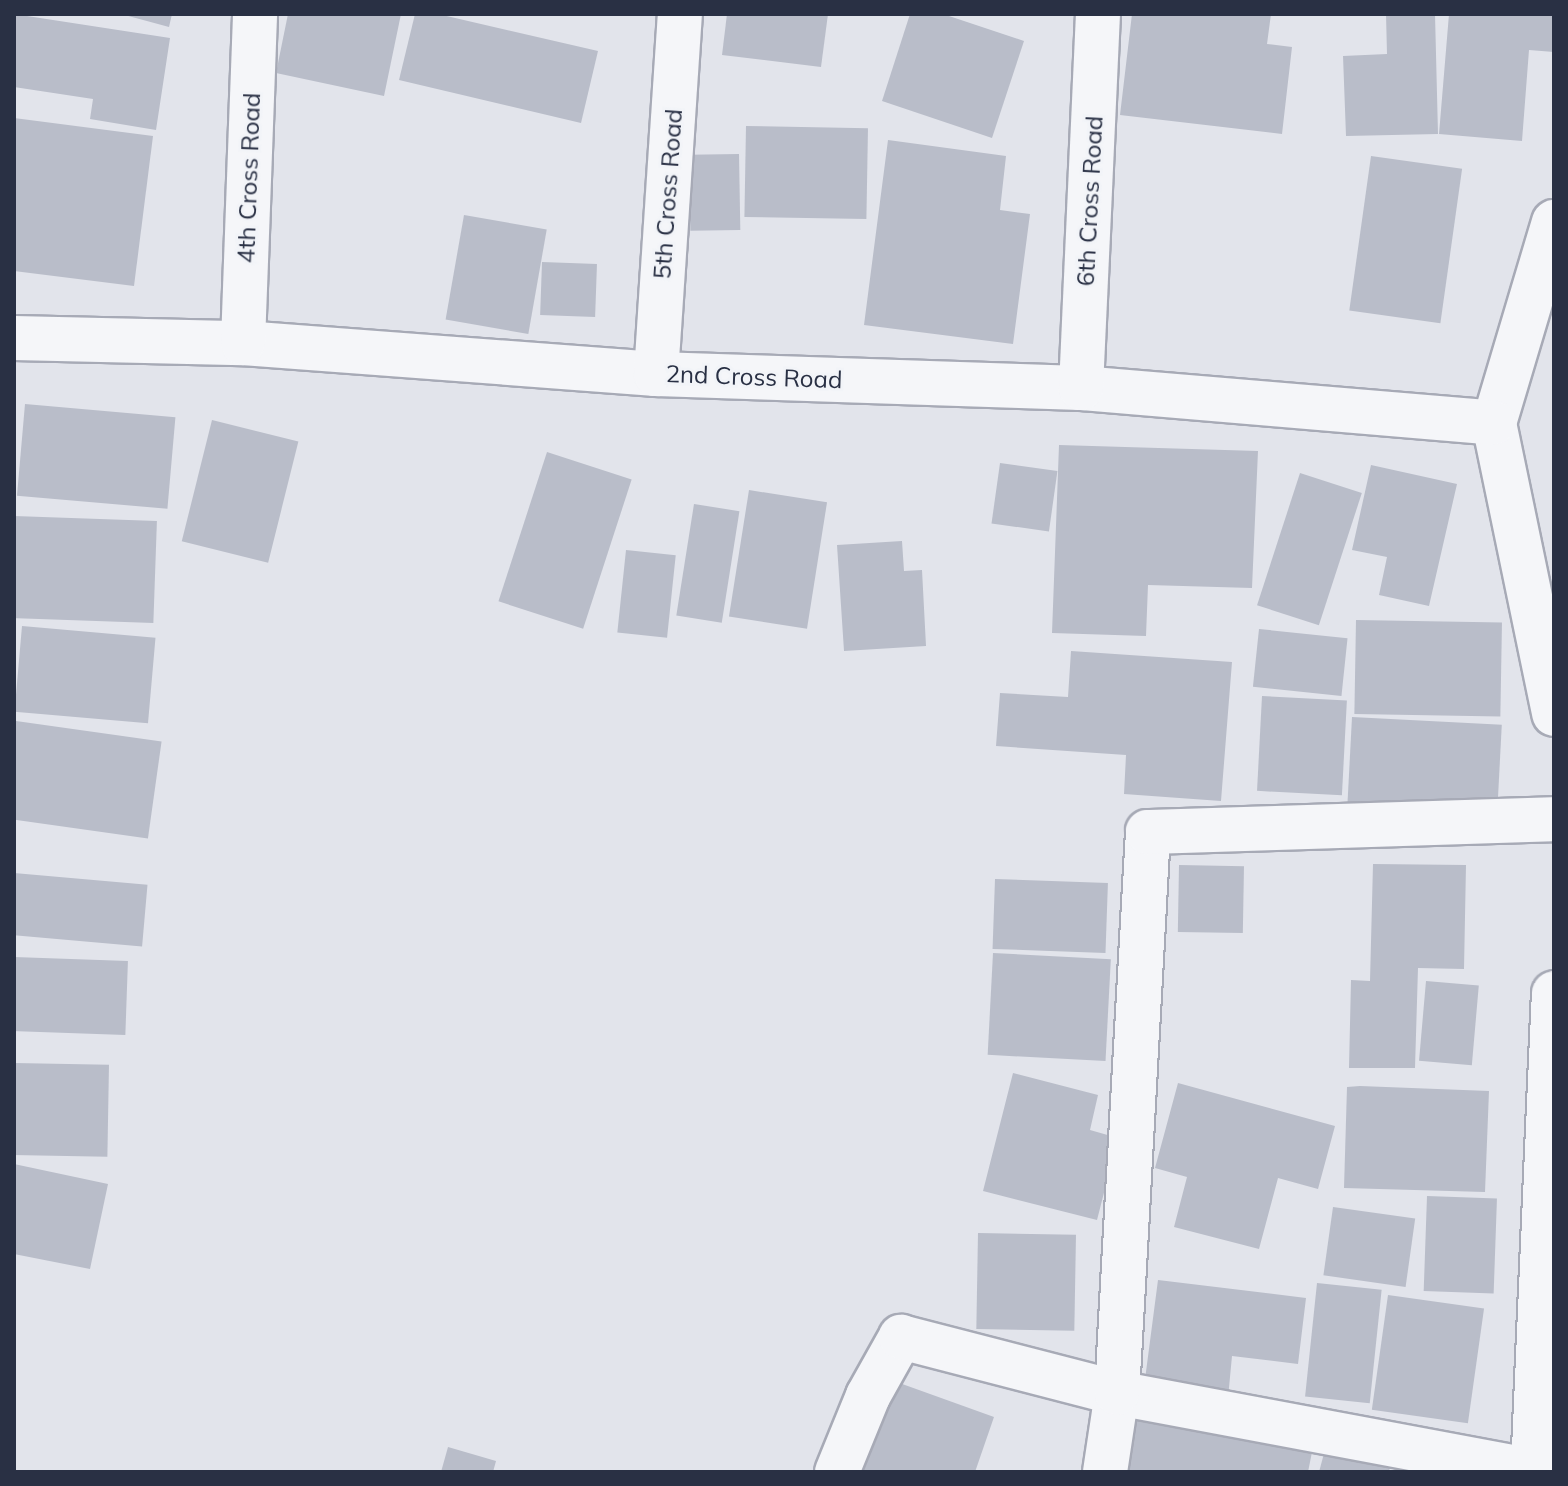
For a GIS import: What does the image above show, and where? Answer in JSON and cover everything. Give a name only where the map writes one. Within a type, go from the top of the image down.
[{"type":"street","name":"4th Cross Road","points":[[243,343],[255,14]]},
{"type":"street","name":"5th Cross Road","points":[[656,374],[680,14]]},
{"type":"street","name":"6th Cross Road","points":[[1081,388],[1098,14]]},
{"type":"street","points":[[1554,222],[1494,423],[1554,714]]},
{"type":"street","name":"2nd Cross Road","points":[[14,338],[243,343],[656,374],[1081,388],[1494,423]]},
{"type":"street","points":[[1105,1472],[1117,1393],[1148,832],[1554,819]]},
{"type":"street","points":[[837,1472],[868,1396],[901,1337],[1117,1393],[1533,1471],[1554,993]]},
{"type":"building","points":[[14,14],[170,38],[156,130],[90,119],[93,99],[14,87]]},
{"type":"building","points":[[121,14],[172,14],[169,27]]},
{"type":"building","points":[[288,14],[401,14],[384,96],[276,73]]},
{"type":"building","points":[[415,14],[438,14],[598,51],[581,123],[399,80]]},
{"type":"building","points":[[727,14],[828,14],[821,67],[722,55]]},
{"type":"building","points":[[910,14],[943,14],[1024,41],[992,138],[882,101]]},
{"type":"building","points":[[1132,14],[1271,14],[1267,44],[1292,47],[1282,134],[1120,115]]},
{"type":"building","points":[[1386,14],[1435,14],[1438,134],[1346,136],[1343,56],[1387,54]]},
{"type":"building","points":[[1449,14],[1554,14],[1554,52],[1529,50],[1522,141],[1439,134]]},
{"type":"building","points":[[14,118],[153,136],[134,286],[14,271]]},
{"type":"building","points":[[746,126],[868,128],[866,219],[744,217]]},
{"type":"building","points":[[888,140],[1006,156],[1000,210],[1030,214],[1013,344],[864,325]]},
{"type":"building","points":[[739,154],[740,230],[690,231],[689,155]]},
{"type":"building","points":[[1371,156],[1462,169],[1440,323],[1349,310]]},
{"type":"building","points":[[464,215],[547,230],[528,334],[446,319]]},
{"type":"building","points":[[542,262],[597,264],[595,317],[540,315]]},
{"type":"building","points":[[25,404],[175,417],[167,509],[17,496]]},
{"type":"building","points":[[212,420],[298,442],[268,563],[182,541]]},
{"type":"building","points":[[1059,445],[1258,451],[1252,588],[1148,585],[1146,636],[1052,633]]},
{"type":"building","points":[[547,452],[632,480],[583,629],[498,601]]},
{"type":"building","points":[[1000,463],[1057,471],[1049,531],[992,523]]},
{"type":"building","points":[[1371,465],[1457,484],[1429,606],[1379,595],[1387,557],[1352,550]]},
{"type":"building","points":[[1300,473],[1362,493],[1319,625],[1257,605]]},
{"type":"building","points":[[749,490],[827,502],[807,629],[729,616]]},
{"type":"building","points":[[694,504],[739,511],[722,623],[676,616]]},
{"type":"building","points":[[14,516],[157,521],[153,623],[14,618]]},
{"type":"building","points":[[902,541],[904,571],[922,570],[926,646],[844,651],[837,545]]},
{"type":"building","points":[[626,550],[676,555],[667,638],[617,633]]},
{"type":"building","points":[[1356,620],[1502,623],[1500,717],[1354,714]]},
{"type":"building","points":[[22,626],[155,638],[148,723],[15,712]]},
{"type":"building","points":[[1259,629],[1348,638],[1341,696],[1253,687]]},
{"type":"building","points":[[1071,651],[1232,662],[1221,801],[1124,794],[1126,755],[996,746],[1000,693],[1068,697]]},
{"type":"building","points":[[1262,696],[1347,700],[1342,795],[1257,791]]},
{"type":"building","points":[[1352,717],[1502,725],[1497,813],[1347,805]]},
{"type":"building","points":[[16,721],[162,741],[148,839],[14,820]]},
{"type":"building","points":[[1373,864],[1466,865],[1464,969],[1418,968],[1415,1068],[1349,1068],[1351,980],[1370,981]]},
{"type":"building","points":[[1179,865],[1244,866],[1243,933],[1178,932]]},
{"type":"building","points":[[14,873],[147,885],[142,946],[14,935]]},
{"type":"building","points":[[995,879],[1108,883],[1105,953],[993,949]]},
{"type":"building","points":[[993,953],[1111,959],[1106,1061],[988,1055]]},
{"type":"building","points":[[14,957],[128,961],[125,1035],[14,1031]]},
{"type":"building","points":[[1426,981],[1479,986],[1472,1065],[1419,1061]]},
{"type":"building","points":[[14,1063],[109,1065],[107,1157],[14,1155]]},
{"type":"building","points":[[1013,1073],[1098,1095],[1090,1130],[1118,1138],[1097,1220],[983,1191]]},
{"type":"building","points":[[1178,1083],[1335,1126],[1318,1189],[1278,1178],[1259,1249],[1174,1227],[1187,1177],[1155,1168]]},
{"type":"building","points":[[1347,1087],[1489,1091],[1485,1192],[1344,1188]]},
{"type":"building","points":[[14,1164],[108,1184],[90,1269],[14,1254]]},
{"type":"building","points":[[1427,1196],[1497,1198],[1494,1293],[1424,1291]]},
{"type":"building","points":[[1333,1207],[1415,1219],[1406,1287],[1323,1275]]},
{"type":"building","points":[[978,1233],[1076,1235],[1074,1331],[976,1329]]},
{"type":"building","points":[[1158,1280],[1306,1298],[1298,1364],[1232,1356],[1228,1398],[1144,1387]]},
{"type":"building","points":[[1317,1283],[1382,1290],[1370,1403],[1305,1396]]},
{"type":"building","points":[[1388,1295],[1484,1308],[1468,1423],[1372,1410]]},
{"type":"building","points":[[880,1376],[994,1417],[975,1472],[846,1472]]},
{"type":"building","points":[[1120,1410],[1312,1452],[1308,1472],[1106,1472]]},
{"type":"building","points":[[1326,1446],[1391,1462],[1389,1472],[1319,1472]]},
{"type":"building","points":[[448,1447],[496,1461],[493,1472],[441,1472]]}]
